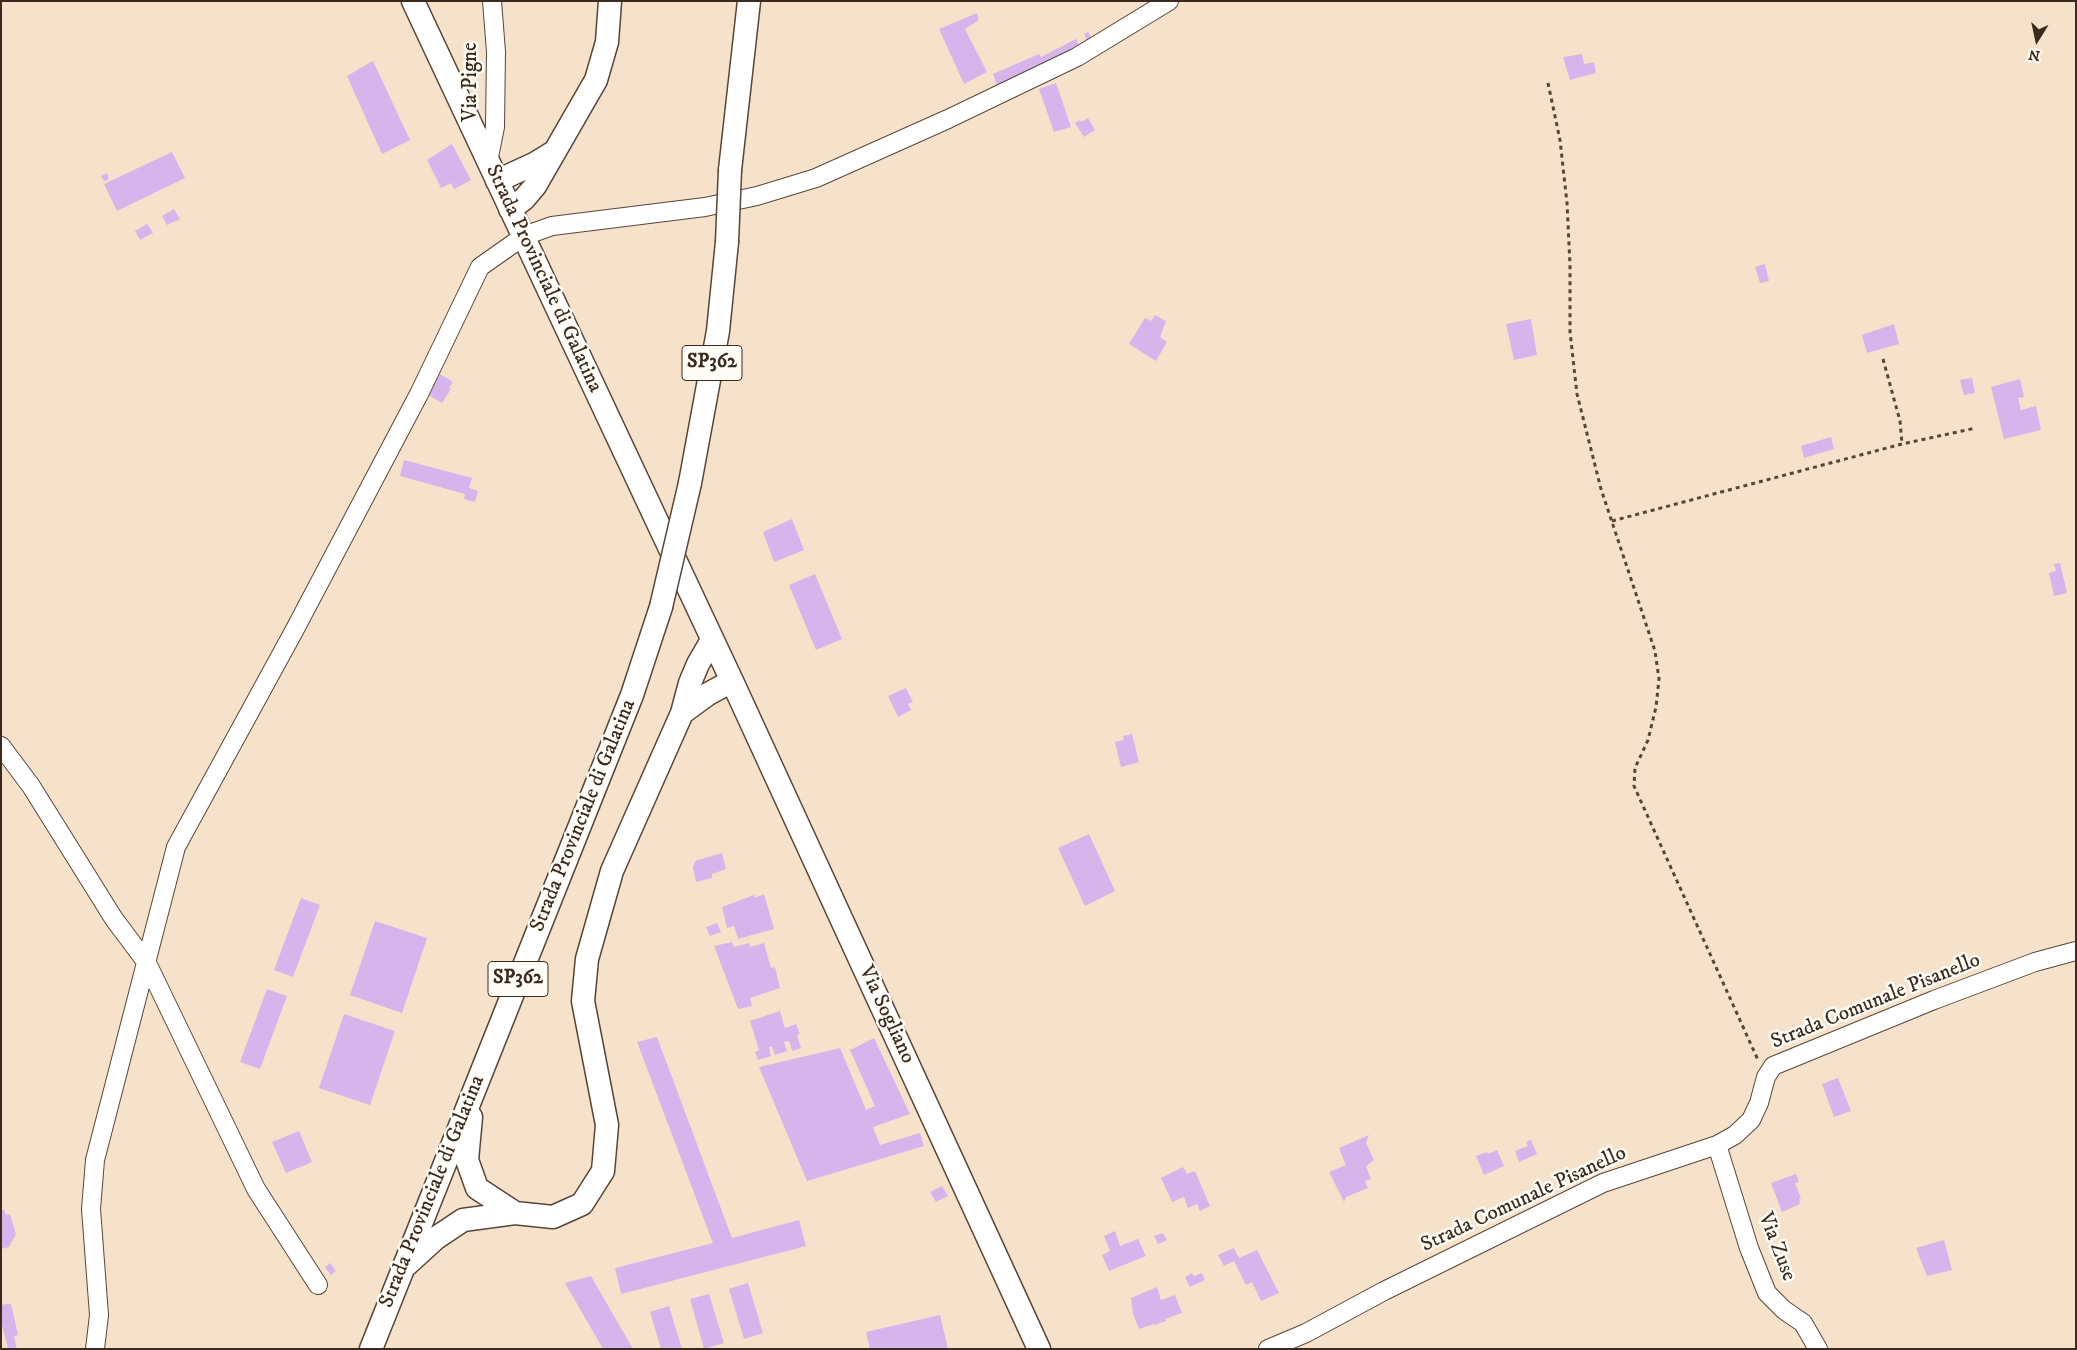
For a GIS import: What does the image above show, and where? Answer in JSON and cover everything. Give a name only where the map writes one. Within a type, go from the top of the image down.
[{"type":"main road","name":"Strada Provinciale di Galatina","points":[[413,1],[732,681]]},
{"type":"main road","points":[[510,209],[524,199],[535,186],[596,80],[607,42],[610,1]]},
{"type":"main road","name":"Strada Provinciale di Galatina","points":[[371,1349],[632,695],[661,607],[690,483],[718,332],[727,242],[730,170],[749,1]]},
{"type":"main road","points":[[493,172],[536,163],[554,152]]},
{"type":"main road","points":[[402,1269],[436,1238],[463,1220],[515,1213],[553,1217],[582,1204],[604,1171],[607,1125],[583,1001],[587,959],[612,871],[682,713],[690,683],[712,640]]},
{"type":"main road","points":[[682,713],[708,694],[732,681]]},
{"type":"main road","name":"Via Sogliano","points":[[732,681],[1040,1349]]},
{"type":"main road","points":[[473,1092],[467,1160],[476,1188],[515,1213]]},
{"type":"street","name":"Via Pigne","points":[[492,1],[496,52],[493,172]]},
{"type":"street","points":[[96,1349],[99,1315],[91,1209],[95,1160],[176,847],[289,640],[419,394],[480,267],[524,236],[552,226],[705,207],[757,196],[816,178],[948,119],[1077,57],[1169,1]]},
{"type":"street","points":[[1,746],[31,786],[114,919],[146,963],[256,1189],[318,1285]]},
{"type":"street","name":"Strada Comunale Pisanello","points":[[1268,1349],[1306,1333],[1384,1291],[1604,1183],[1717,1144],[1735,1135],[1751,1120],[1759,1103],[1766,1077],[1773,1066],[1934,1000],[2035,962],[2076,951]]},
{"type":"street","name":"Via Zuse","points":[[1717,1144],[1750,1248],[1768,1294],[1784,1310],[1803,1322],[1818,1349]]},
{"type":"path","points":[[1548,83],[1560,140],[1567,203],[1570,265],[1570,332],[1577,394],[1602,489],[1655,651],[1659,679],[1656,707],[1648,740],[1634,768],[1634,786],[1766,1077]]},
{"type":"path","points":[[1883,359],[1900,421],[1902,444]]},
{"type":"path","points":[[1612,521],[1902,444],[1976,428]]},
{"type":"building","points":[[977,13],[979,20],[965,29],[987,72],[964,84],[939,29]]},
{"type":"building","points":[[1088,32],[1093,41],[1088,44],[1084,34]]},
{"type":"building","points":[[1076,39],[1081,48],[999,90],[993,74],[1039,54],[1041,57]]},
{"type":"building","points":[[1582,54],[1584,64],[1594,62],[1596,73],[1570,80],[1563,57]]},
{"type":"building","points":[[373,61],[410,140],[382,154],[347,76]]},
{"type":"building","points":[[1056,83],[1071,127],[1054,132],[1039,89]]},
{"type":"building","points":[[1088,118],[1095,130],[1084,137],[1075,123]]},
{"type":"building","points":[[452,144],[471,180],[454,189],[451,183],[441,188],[427,160]]},
{"type":"building","points":[[172,152],[185,178],[117,211],[104,184]]},
{"type":"building","points":[[107,173],[109,179],[104,181],[101,176]]},
{"type":"building","points":[[174,209],[180,219],[167,225],[162,216]]},
{"type":"building","points":[[147,224],[153,233],[140,240],[135,231]]},
{"type":"building","points":[[1765,264],[1769,281],[1760,283],[1755,267]]},
{"type":"building","points":[[1155,315],[1166,321],[1160,337],[1167,342],[1156,361],[1129,344],[1145,318],[1151,321]]},
{"type":"building","points":[[1531,319],[1537,355],[1514,360],[1506,324]]},
{"type":"building","points":[[1894,324],[1899,344],[1867,353],[1862,335]]},
{"type":"building","points":[[440,374],[453,382],[442,403],[427,394]]},
{"type":"building","points":[[1972,378],[1975,393],[1964,395],[1960,380]]},
{"type":"building","points":[[2020,379],[2024,397],[2018,398],[2021,410],[2036,406],[2041,430],[2004,439],[1991,387]]},
{"type":"building","points":[[1831,437],[1834,449],[1804,458],[1801,446]]},
{"type":"building","points":[[404,460],[472,478],[469,488],[478,491],[475,502],[464,499],[465,494],[400,476]]},
{"type":"building","points":[[792,519],[804,550],[774,562],[763,532]]},
{"type":"building","points":[[2060,563],[2067,593],[2054,596],[2049,573],[2056,571],[2054,564]]},
{"type":"building","points":[[815,574],[842,639],[816,650],[789,585]]},
{"type":"building","points":[[906,688],[913,702],[908,704],[911,710],[898,717],[888,696]]},
{"type":"building","points":[[1132,734],[1139,762],[1121,767],[1115,742],[1124,740],[1123,736]]},
{"type":"building","points":[[1089,834],[1115,891],[1085,906],[1058,848]]},
{"type":"building","points":[[722,853],[726,869],[712,874],[712,878],[696,882],[693,868],[695,861]]},
{"type":"building","points":[[764,894],[774,929],[738,939],[734,926],[727,928],[722,907],[754,895],[755,898]]},
{"type":"building","points":[[301,898],[320,905],[293,977],[274,970]]},
{"type":"building","points":[[375,921],[427,938],[402,1013],[350,995]]},
{"type":"building","points":[[717,923],[721,932],[710,936],[706,927]]},
{"type":"building","points":[[732,942],[734,947],[749,943],[750,947],[764,943],[771,968],[775,967],[780,988],[750,998],[752,1006],[738,1009],[714,946]]},
{"type":"building","points":[[267,989],[287,996],[260,1069],[240,1062]]},
{"type":"building","points":[[780,1011],[785,1028],[796,1024],[800,1034],[797,1035],[801,1048],[792,1051],[789,1041],[784,1042],[787,1051],[775,1055],[772,1047],[769,1047],[771,1056],[758,1060],[755,1052],[759,1050],[750,1021]]},
{"type":"building","points":[[344,1014],[395,1031],[370,1105],[319,1088]]},
{"type":"building","points":[[657,1037],[732,1238],[799,1220],[806,1246],[621,1294],[615,1268],[713,1243],[637,1042]]},
{"type":"building","points":[[874,1038],[910,1114],[873,1127],[880,1145],[920,1133],[924,1146],[807,1181],[759,1067],[840,1048],[866,1110],[875,1106],[850,1050]]},
{"type":"building","points":[[1838,1078],[1851,1111],[1834,1117],[1822,1084]]},
{"type":"building","points":[[299,1131],[312,1162],[286,1173],[272,1142]]},
{"type":"building","points":[[1369,1135],[1366,1143],[1374,1160],[1366,1166],[1371,1179],[1365,1181],[1368,1188],[1346,1197],[1344,1202],[1329,1172],[1346,1165],[1339,1148]]},
{"type":"building","points":[[1531,1140],[1537,1154],[1519,1162],[1515,1151],[1528,1146],[1526,1142]]},
{"type":"building","points":[[1497,1150],[1504,1166],[1484,1175],[1476,1156]]},
{"type":"building","points":[[1183,1167],[1187,1174],[1195,1171],[1210,1206],[1200,1211],[1197,1204],[1188,1208],[1184,1197],[1172,1202],[1161,1178]]},
{"type":"building","points":[[1796,1174],[1799,1182],[1795,1183],[1801,1198],[1799,1199],[1800,1204],[1782,1212],[1771,1183]]},
{"type":"building","points":[[942,1186],[948,1196],[936,1202],[930,1192]]},
{"type":"building","points":[[1,1210],[4,1210],[6,1215],[10,1214],[16,1234],[9,1247],[1,1249]]},
{"type":"building","points":[[1115,1231],[1120,1246],[1138,1239],[1146,1256],[1109,1271],[1102,1255],[1110,1251],[1104,1236]]},
{"type":"building","points":[[1163,1233],[1167,1240],[1158,1244],[1154,1236]]},
{"type":"building","points":[[1944,1240],[1952,1270],[1927,1276],[1916,1248]]},
{"type":"building","points":[[1234,1248],[1239,1258],[1257,1250],[1279,1293],[1261,1301],[1252,1282],[1246,1285],[1234,1261],[1224,1266],[1218,1255]]},
{"type":"building","points":[[330,1263],[336,1271],[331,1275],[325,1267]]},
{"type":"building","points":[[1192,1273],[1194,1276],[1202,1273],[1205,1280],[1190,1287],[1185,1277]]},
{"type":"building","points":[[591,1276],[633,1349],[603,1349],[565,1283]]},
{"type":"building","points":[[748,1283],[763,1333],[744,1339],[729,1289]]},
{"type":"building","points":[[1157,1287],[1161,1300],[1175,1295],[1182,1313],[1165,1319],[1166,1321],[1139,1329],[1133,1314],[1131,1298]]},
{"type":"building","points":[[709,1294],[724,1343],[704,1349],[690,1299]]},
{"type":"building","points":[[11,1304],[18,1335],[14,1336],[17,1349],[8,1349],[1,1321],[1,1305]]},
{"type":"building","points":[[669,1306],[682,1349],[661,1349],[650,1312]]},
{"type":"building","points":[[940,1315],[948,1349],[870,1349],[866,1332]]}]
